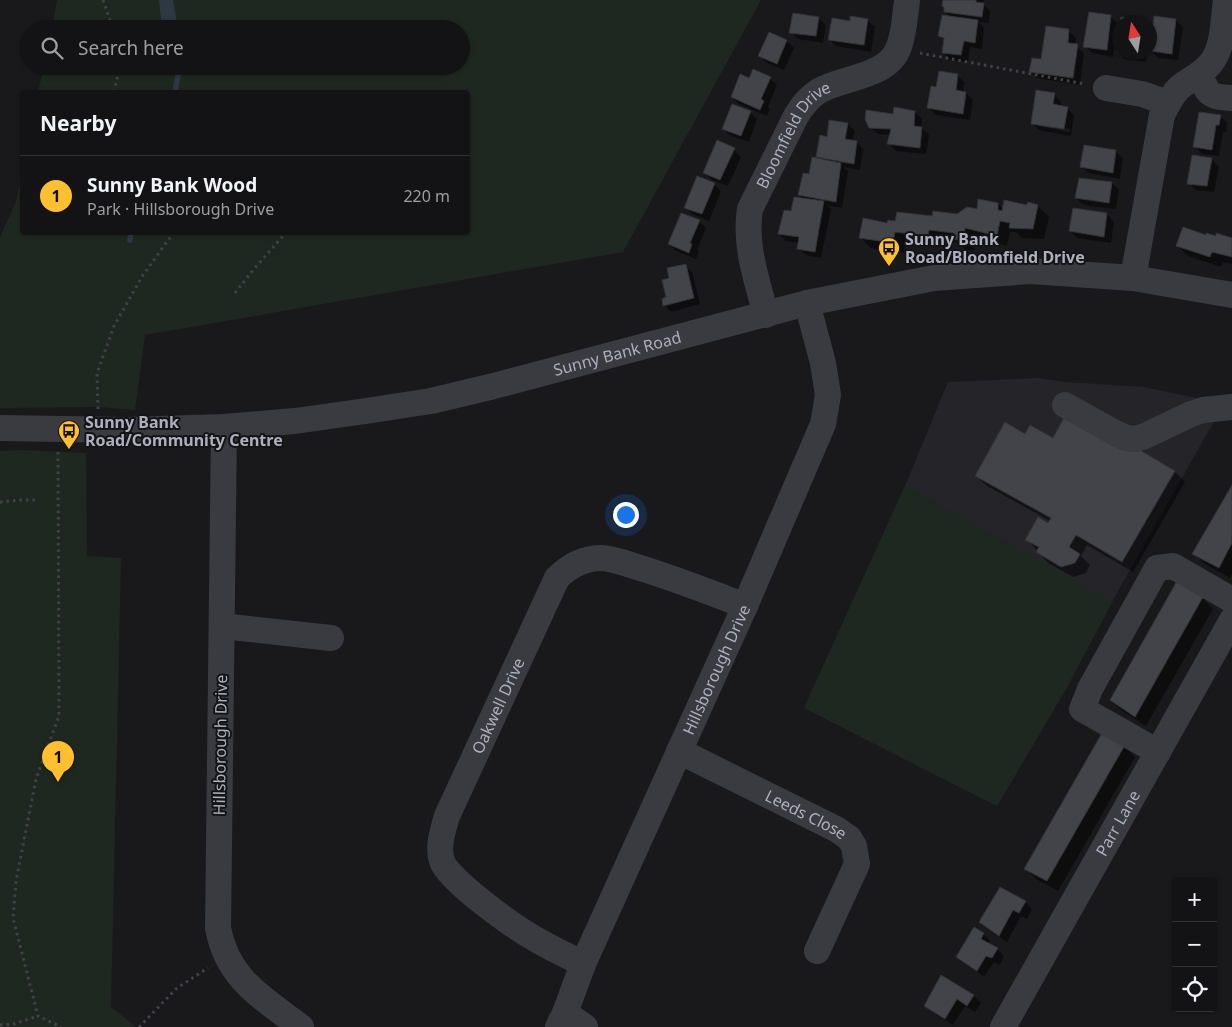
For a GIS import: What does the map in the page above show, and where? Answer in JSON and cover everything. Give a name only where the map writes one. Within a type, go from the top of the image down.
[{"type":"street","name":"Bloomfield Drive","points":[[766,315],[749,245],[747,224],[750,209],[796,116],[805,102],[824,89],[875,71],[887,65],[894,58],[899,48],[907,0]]},
{"type":"street","points":[[1133,278],[1162,116],[1174,93],[1182,85],[1200,75],[1212,63],[1220,44],[1226,0]]},
{"type":"street","points":[[1200,75],[1209,94],[1216,97],[1232,98]]},
{"type":"street","points":[[1106,88],[1142,94],[1168,104]]},
{"type":"street","name":"Sunny Bank Road","points":[[0,428],[224,427],[295,421],[431,400],[494,386],[807,303],[934,278],[1031,271],[1133,278],[1232,295]]},
{"type":"street","name":"Hillsborough Drive","points":[[570,1022],[582,964],[745,606],[823,424],[828,395],[823,363],[807,303]]},
{"type":"street","points":[[1065,405],[1117,434],[1135,439],[1203,410],[1232,407]]},
{"type":"street","name":"Hillsborough Drive","points":[[224,427],[218,928],[220,941],[236,973],[252,990],[301,1027]]},
{"type":"street","name":"Oakwell Drive","points":[[582,964],[531,937],[476,896],[447,871],[440,851],[447,816],[557,578],[566,569],[590,559],[602,558],[617,561],[698,587],[745,606]]},
{"type":"street","points":[[1158,752],[1082,709],[1090,689],[1157,568],[1174,566],[1232,600]]},
{"type":"street","name":"Parr Lane","points":[[1003,1027],[1232,620]]},
{"type":"street","points":[[222,626],[331,638]]},
{"type":"street","name":"Leeds Close","points":[[679,751],[836,829],[849,838],[854,846],[857,864],[816,951]]},
{"type":"path","points":[[103,0],[110,20]]},
{"type":"path","points":[[940,58],[1106,88]]},
{"type":"path","points":[[114,90],[118,75]]},
{"type":"path","points":[[99,429],[96,373],[114,326],[143,275],[172,235]]},
{"type":"path","points":[[235,293],[254,268],[284,235]]},
{"type":"path","points":[[38,1016],[13,918],[16,881],[36,778],[60,716],[58,428]]},
{"type":"path","points":[[0,502],[38,500]]},
{"type":"path","points":[[139,1027],[176,988],[226,956]]},
{"type":"path","points":[[0,1025],[14,1024],[38,1016],[61,1027]]},
{"type":"shaded area","points":[[57,0],[761,0],[623,252],[145,335],[135,410],[98,407],[0,408],[0,237],[16,202],[20,180],[20,235],[470,235],[470,90],[38,90],[42,75],[470,75],[470,20],[54,20]]},
{"type":"shaded area","points":[[159,0],[173,0],[176,20],[161,20]]},
{"type":"shaded area","points":[[1038,378],[1065,382],[1144,387],[1211,401],[1213,423],[1108,609],[1066,689],[997,806],[804,708],[905,486],[948,382]]},
{"type":"shaded area","points":[[0,451],[86,453],[87,556],[121,558],[111,1007],[136,1027],[0,1027]]},
{"type":"shaded area","points":[[905,486],[1113,601],[1066,689],[997,806],[804,708]]},
{"type":"building","points":[[943,0],[976,0],[976,2],[984,3],[982,17],[944,12]]},
{"type":"building","points":[[1089,12],[1111,15],[1107,50],[1083,47]]},
{"type":"building","points":[[793,13],[819,17],[816,36],[789,33]]},
{"type":"building","points":[[942,15],[978,20],[975,43],[964,41],[961,55],[942,53],[944,38],[938,36]]},
{"type":"building","points":[[850,16],[868,19],[864,45],[828,40],[832,18],[850,21]]},
{"type":"building","points":[[1157,16],[1176,19],[1172,54],[1157,52]]},
{"type":"building","points":[[1046,26],[1069,29],[1068,43],[1078,44],[1073,78],[1029,72],[1032,58],[1041,59]]},
{"type":"building","points":[[769,32],[787,40],[777,64],[758,56]]},
{"type":"building","points":[[753,69],[771,77],[761,99],[764,101],[760,110],[731,97],[740,74],[749,78]]},
{"type":"building","points":[[939,71],[958,74],[956,90],[966,92],[963,114],[927,108],[931,86],[936,87]]},
{"type":"building","points":[[1036,90],[1055,93],[1053,104],[1068,107],[1064,129],[1031,124]]},
{"type":"building","points":[[732,104],[751,111],[741,136],[722,129]]},
{"type":"building","points":[[894,107],[915,111],[914,126],[922,127],[920,148],[887,144],[891,129],[869,128],[865,119],[866,110],[893,114]]},
{"type":"building","points":[[1199,112],[1221,115],[1219,125],[1216,125],[1212,150],[1193,147]]},
{"type":"building","points":[[829,120],[848,123],[845,139],[857,141],[854,164],[816,157],[820,135],[827,137]]},
{"type":"building","points":[[717,140],[735,148],[720,180],[703,173]]},
{"type":"building","points":[[1084,145],[1116,150],[1113,173],[1080,167]]},
{"type":"building","points":[[1192,155],[1212,158],[1207,186],[1187,184]]},
{"type":"building","points":[[812,157],[841,163],[836,202],[798,195],[803,173],[809,174]]},
{"type":"building","points":[[697,176],[715,183],[702,214],[684,208]]},
{"type":"building","points":[[1079,178],[1112,182],[1109,203],[1075,198]]},
{"type":"building","points":[[794,197],[824,201],[815,252],[797,249],[799,237],[778,234],[784,210],[791,211]]},
{"type":"building","points":[[978,199],[998,203],[998,210],[1002,211],[1004,200],[1027,205],[1028,202],[1038,205],[1033,229],[1009,228],[1010,223],[1000,221],[997,236],[965,228],[964,241],[953,239],[954,233],[929,230],[928,236],[895,232],[893,243],[859,238],[863,218],[887,223],[888,220],[895,221],[897,212],[932,216],[933,211],[957,214],[967,207],[977,209]]},
{"type":"building","points":[[1073,208],[1107,213],[1104,237],[1069,231]]},
{"type":"building","points":[[681,213],[700,220],[690,243],[692,244],[689,253],[668,244]]},
{"type":"building","points":[[1183,227],[1206,235],[1206,233],[1216,236],[1216,233],[1232,238],[1232,257],[1212,252],[1210,257],[1176,246]]},
{"type":"building","points":[[686,264],[694,298],[663,306],[662,299],[666,297],[662,280],[669,278],[667,268]]},
{"type":"building","points":[[1065,416],[1138,449],[1175,471],[1122,562],[1076,535],[1069,547],[1080,554],[1075,563],[1061,567],[1036,552],[1039,547],[1025,540],[1038,517],[1048,523],[1051,518],[975,476],[1005,422],[1025,434],[1030,425],[1053,438]]},
{"type":"building","points":[[1232,485],[1232,543],[1219,568],[1192,554]]},
{"type":"building","points":[[1177,581],[1203,597],[1135,717],[1110,700]]},
{"type":"building","points":[[1102,733],[1125,745],[1047,881],[1024,869]]},
{"type":"building","points":[[1000,887],[1026,901],[1019,913],[1013,910],[999,936],[979,922]]},
{"type":"building","points":[[974,927],[984,933],[981,939],[998,948],[992,958],[986,956],[977,971],[956,957]]},
{"type":"building","points":[[941,975],[974,995],[967,1006],[957,999],[945,1019],[924,1006]]},
{"type":"waterway","points":[[175,90],[178,75]]},
{"type":"waterway","points":[[130,240],[131,235]]},
{"type":"place","name":"Sunny Bank Road/Bloomfield Drive","points":[[889,267]]},
{"type":"place","name":"Sunny Bank Road/Community Centre","points":[[69,450]]},
{"type":"place","name":"Sunny Bank Wood","points":[[58,782]]}]
